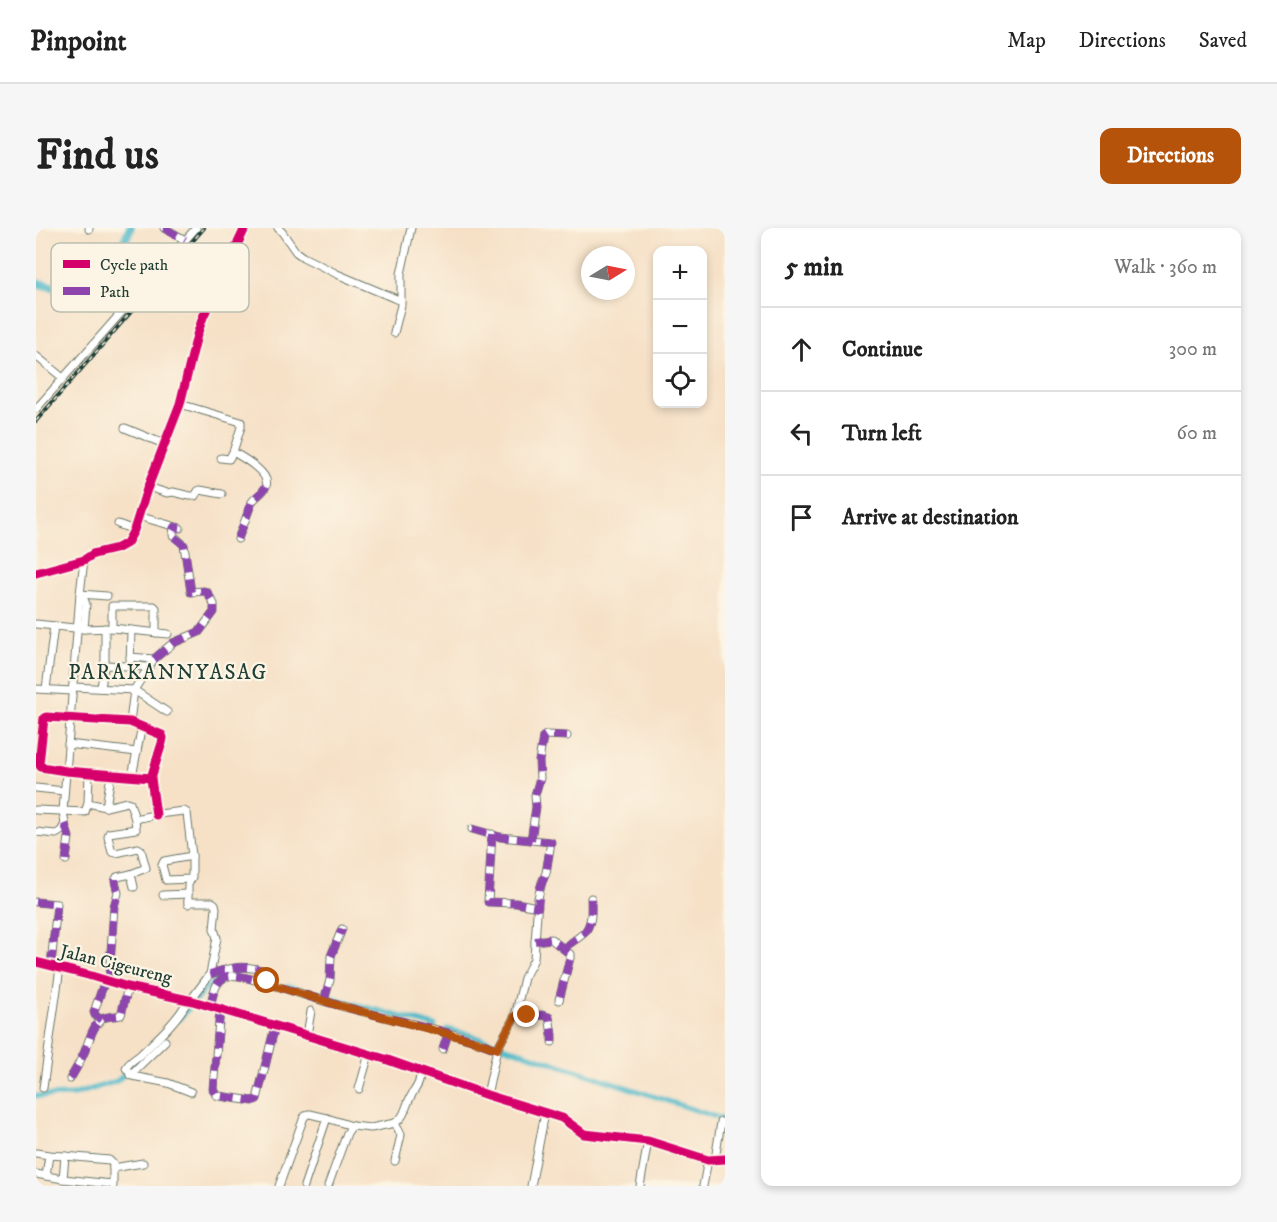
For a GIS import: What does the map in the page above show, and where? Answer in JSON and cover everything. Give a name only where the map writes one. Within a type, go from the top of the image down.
[{"type":"street","points":[[164,228],[185,240]]},
{"type":"street","points":[[182,243],[196,228]]},
{"type":"street","points":[[238,243],[245,228]]},
{"type":"street","points":[[278,228],[296,252],[303,257],[401,301]]},
{"type":"street","points":[[394,333],[400,312],[401,274],[411,228]]},
{"type":"street","points":[[36,408],[121,312]]},
{"type":"street","points":[[36,573],[84,560],[93,554],[127,543],[134,530],[180,404],[197,335],[205,312]]},
{"type":"street","points":[[36,356],[63,378]]},
{"type":"street","points":[[180,404],[240,420],[242,426],[233,452],[229,459],[221,458]]},
{"type":"street","points":[[125,428],[164,444]]},
{"type":"street","points":[[233,452],[258,469],[264,475],[267,483],[267,487],[252,502],[238,538]]},
{"type":"street","points":[[148,487],[167,493],[190,496],[195,496],[198,490],[222,494]]},
{"type":"street","points":[[130,722],[134,690],[154,659],[173,643],[199,632],[214,612],[214,604],[207,592],[191,592],[184,545],[173,535],[177,527],[138,516]]},
{"type":"street","points":[[118,524],[134,530]]},
{"type":"street","points":[[66,860],[69,837],[63,812],[64,791],[72,689],[81,628],[80,596],[84,560]]},
{"type":"street","points":[[80,596],[107,596]]},
{"type":"street","points":[[101,688],[112,606],[156,607],[156,633]]},
{"type":"street","points":[[36,624],[168,634]]},
{"type":"street","points":[[46,689],[54,626]]},
{"type":"street","points":[[130,666],[131,630]]},
{"type":"street","points":[[130,657],[154,659]]},
{"type":"street","points":[[104,664],[149,667]]},
{"type":"street","points":[[36,689],[134,690],[167,712]]},
{"type":"street","points":[[151,778],[41,767],[39,764],[40,717],[130,722],[162,735],[151,778],[156,815]]},
{"type":"street","points":[[132,777],[142,726]]},
{"type":"street","points":[[531,840],[543,737],[546,735],[567,736]]},
{"type":"street","points":[[68,744],[137,752]]},
{"type":"street","points":[[36,810],[84,812],[88,803],[89,773]]},
{"type":"street","points":[[106,807],[111,775]]},
{"type":"street","points":[[36,788],[64,791]]},
{"type":"street","points":[[88,803],[106,807],[129,802],[132,806],[136,828],[109,833],[112,852],[138,848],[141,850],[146,868],[117,877],[115,880],[117,893],[107,981],[94,1012],[95,1016],[101,1020]]},
{"type":"street","points":[[135,819],[186,811],[192,856],[188,900]]},
{"type":"street","points":[[36,832],[56,834],[65,824]]},
{"type":"street","points":[[472,829],[513,839],[551,842],[546,873],[540,888],[534,959],[524,978],[515,1016],[499,1047],[487,1095]]},
{"type":"street","points":[[492,834],[488,902],[538,907]]},
{"type":"street","points":[[191,879],[166,880],[162,865],[164,861],[192,856]]},
{"type":"street","points":[[131,874],[134,887]]},
{"type":"street","points":[[128,1073],[127,1065],[140,1055],[193,1001],[210,974],[217,938],[214,929],[216,908],[212,902],[164,895]]},
{"type":"street","points":[[564,948],[585,932],[590,921],[591,898]]},
{"type":"street","points":[[36,902],[57,904],[51,965]]},
{"type":"street","points":[[325,997],[330,980],[331,956],[342,929]]},
{"type":"street","points":[[535,941],[551,939],[569,952],[559,1000]]},
{"type":"street","name":"Jalan Cigeureng","points":[[36,962],[128,987],[193,1001],[369,1054],[562,1118],[584,1134],[648,1141],[711,1160]]},
{"type":"street","points":[[210,974],[238,966],[268,972],[267,980]]},
{"type":"street","points":[[43,1088],[60,968]]},
{"type":"street","points":[[210,1006],[217,984],[224,978],[235,976],[267,980],[499,1047]]},
{"type":"street","points":[[70,1079],[85,1053],[90,1037],[101,1020],[107,1016],[121,1015],[128,987]]},
{"type":"street","points":[[220,1010],[213,1083],[214,1093],[219,1096],[254,1101],[257,1099],[275,1026]]},
{"type":"street","points":[[307,1035],[311,1011]]},
{"type":"street","points":[[515,1016],[549,1017],[552,1042]]},
{"type":"street","points":[[443,1049],[448,1034]]},
{"type":"street","points":[[128,1073],[165,1041]]},
{"type":"street","points":[[359,1089],[369,1054]]},
{"type":"street","points":[[279,1186],[304,1117],[308,1114],[352,1126],[371,1128],[395,1124],[405,1112],[418,1085],[421,1078],[419,1071]]},
{"type":"street","points":[[128,1073],[135,1077],[168,1083],[191,1092]]},
{"type":"street","points":[[531,1186],[545,1113]]},
{"type":"street","points":[[304,1186],[327,1119]]},
{"type":"street","points":[[703,1186],[721,1122]]},
{"type":"street","points":[[395,1124],[401,1135],[395,1161]]},
{"type":"street","points":[[328,1186],[347,1133],[352,1126]]},
{"type":"street","points":[[640,1186],[648,1141]]},
{"type":"street","points":[[36,1153],[109,1160],[113,1168],[112,1185],[36,1174]]},
{"type":"street","points":[[46,1176],[49,1155]]},
{"type":"street","points":[[63,1179],[65,1156]]},
{"type":"street","points":[[711,1160],[725,1159]]},
{"type":"street","points":[[113,1168],[143,1162]]},
{"type":"waterway","points":[[124,243],[130,228]]},
{"type":"waterway","points":[[36,283],[51,287]]},
{"type":"waterway","points":[[178,1020],[220,973],[232,974]]},
{"type":"waterway","points":[[288,986],[435,1026]]},
{"type":"waterway","points":[[447,1029],[725,1120]]},
{"type":"waterway","points":[[36,1096],[73,1095],[117,1081],[143,1057]]},
{"type":"railway","points":[[191,243],[204,228]]},
{"type":"railway","points":[[36,421],[131,312]]},
{"type":"marked path","points":[[164,228],[185,240]]},
{"type":"marked path","points":[[238,539],[252,502],[267,483]]},
{"type":"marked path","points":[[154,659],[173,643],[199,632],[214,612],[214,604],[207,592],[191,592],[184,545],[174,537],[172,532],[174,527],[180,528]]},
{"type":"marked path","points":[[531,840],[543,737],[546,735],[567,736]]},
{"type":"marked path","points":[[65,824],[69,837],[66,860]]},
{"type":"marked path","points":[[472,829],[500,837],[551,842],[538,907],[488,902],[492,834]]},
{"type":"marked path","points":[[109,981],[114,906],[118,893],[115,879]]},
{"type":"marked path","points":[[564,948],[587,929],[591,916],[591,898]]},
{"type":"marked path","points":[[36,902],[57,904],[51,965]]},
{"type":"marked path","points":[[324,1001],[330,980],[331,956],[342,929]]},
{"type":"marked path","points":[[535,941],[551,939],[570,954],[559,1000]]},
{"type":"marked path","points":[[210,974],[233,968],[252,968],[269,972],[266,983]]},
{"type":"marked path","points":[[210,1006],[215,988],[220,981],[228,976],[239,976],[338,1005],[438,1030],[497,1049]]},
{"type":"marked path","points":[[101,1020],[94,1012],[105,980]]},
{"type":"marked path","points":[[70,1079],[99,1022],[107,1017],[121,1015],[128,987]]},
{"type":"marked path","points":[[220,1010],[213,1089],[219,1096],[253,1101],[257,1099],[275,1026]]},
{"type":"marked path","points":[[515,1016],[549,1017],[552,1042]]},
{"type":"marked path","points":[[443,1049],[448,1034]]},
{"type":"cycle path","points":[[238,243],[245,228]]},
{"type":"cycle path","points":[[36,573],[84,560],[93,554],[118,548],[127,543],[134,530],[147,489],[180,404],[197,335],[205,312]]},
{"type":"cycle path","points":[[151,778],[41,767],[39,764],[44,718],[130,722],[162,735],[162,743],[151,778],[156,815]]},
{"type":"cycle path","points":[[36,962],[128,987],[193,1001],[385,1059],[487,1095],[562,1118],[584,1134],[648,1141],[708,1160],[725,1159]]},
{"type":"district","name":"PARAKANNYASAG","points":[[168,673]]},
{"type":"route","points":[[267,981],[266,983],[337,1005],[475,1041],[497,1049],[515,1016],[527,1015]]}]
